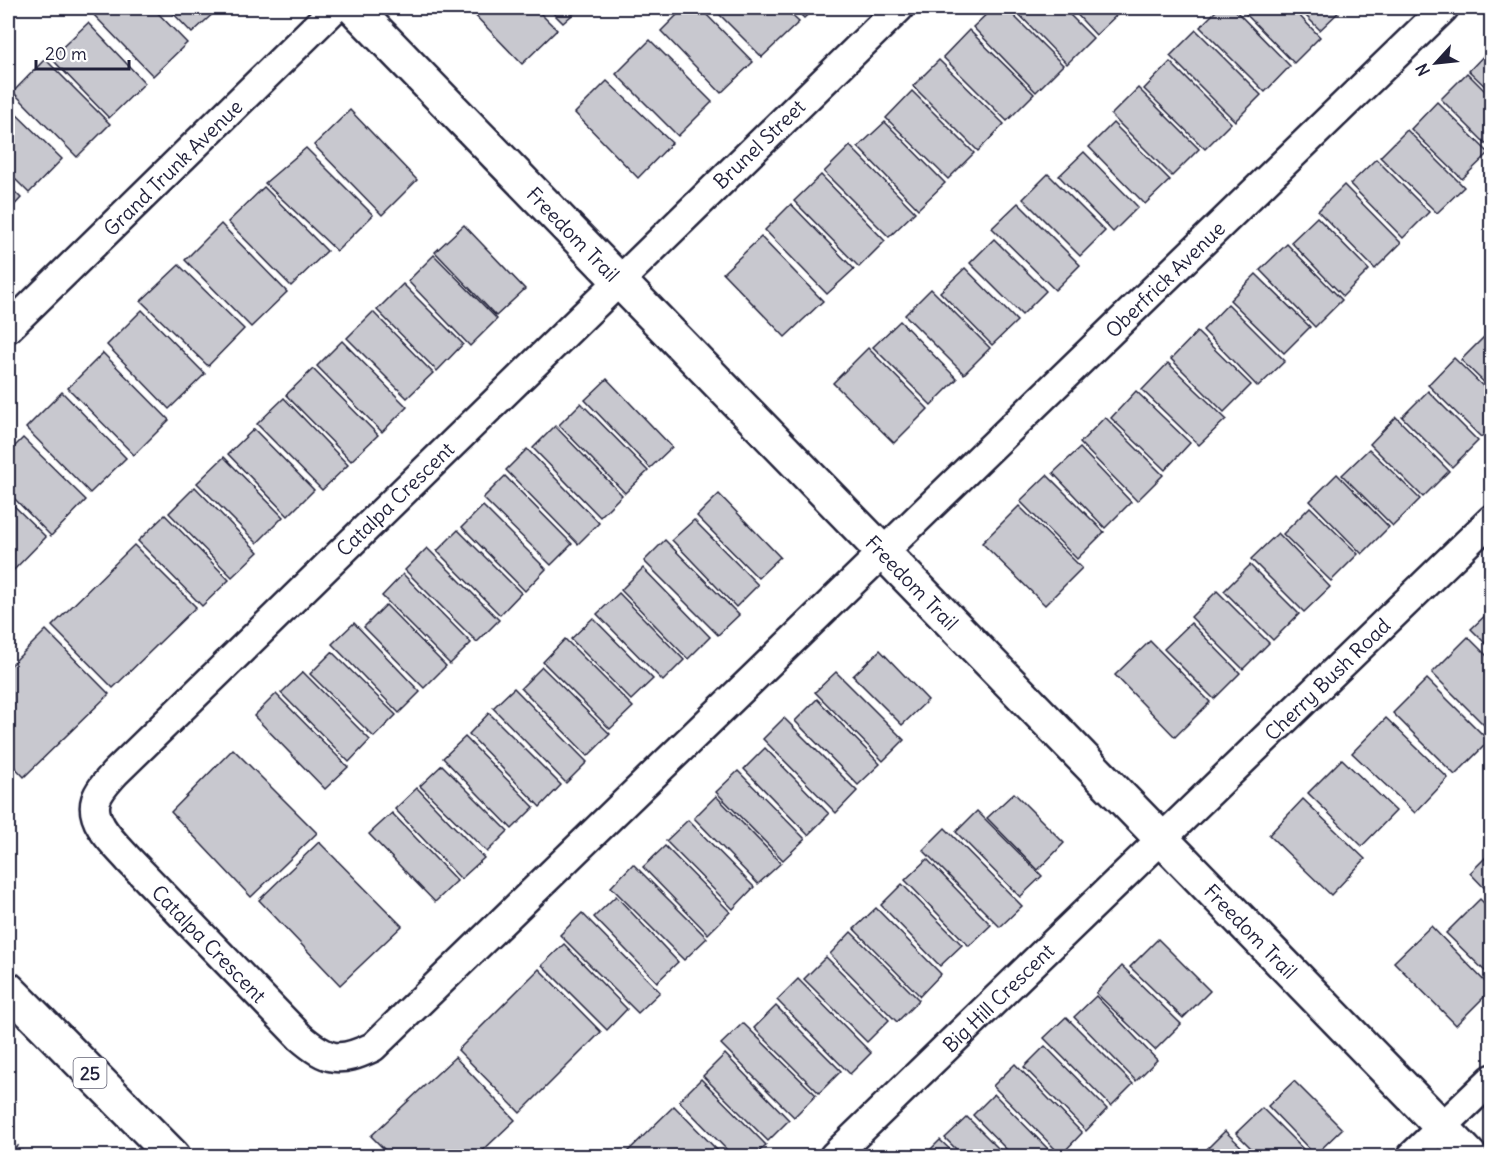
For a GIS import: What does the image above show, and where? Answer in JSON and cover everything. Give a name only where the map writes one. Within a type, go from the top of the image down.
[{"type":"street","name":"Grand Trunk Avenue","points":[[8,328],[335,8]]},
{"type":"street","name":"Freedom Trail","points":[[354,8],[1470,1156]]},
{"type":"street","name":"Brunel Street","points":[[619,280],[899,8]]},
{"type":"street","name":"Oberfrick Avenue","points":[[884,552],[1444,8]]},
{"type":"street","name":"Catalpa Crescent","points":[[619,280],[115,773],[96,799],[94,810],[99,823],[129,860],[300,1036],[320,1054],[337,1057],[356,1055],[374,1047],[884,552]]},
{"type":"street","name":"Cherry Bush Road","points":[[1162,838],[1491,519]]},
{"type":"street","name":"Big Hill Crescent","points":[[834,1156],[1162,838]]},
{"type":"street","name":"25","points":[[8,989],[172,1156]]},
{"type":"street","points":[[1412,1156],[1491,1079]]},
{"type":"path","points":[[8,1138],[27,1156]]},
{"type":"building","points":[[97,8],[153,8],[187,43],[153,76],[92,13]]},
{"type":"building","points":[[168,8],[219,8],[192,33]]},
{"type":"building","points":[[468,8],[535,8],[557,30],[522,64]]},
{"type":"building","points":[[548,8],[580,8],[563,23]]},
{"type":"building","points":[[684,8],[700,8],[753,62],[721,93],[661,31]]},
{"type":"building","points":[[713,8],[784,8],[799,22],[762,57]]},
{"type":"building","points":[[794,8],[815,8],[804,18]]},
{"type":"building","points":[[993,8],[1006,8],[1063,65],[1036,92],[973,27]]},
{"type":"building","points":[[1013,8],[1063,8],[1093,38],[1067,64]]},
{"type":"building","points":[[1071,8],[1122,8],[1123,9],[1096,35]]},
{"type":"building","points":[[1219,8],[1233,8],[1290,66],[1265,92],[1200,27]]},
{"type":"building","points":[[1240,8],[1292,8],[1320,37],[1294,63]]},
{"type":"building","points":[[1298,8],[1343,8],[1320,30]]},
{"type":"building","points":[[88,23],[145,83],[109,118],[51,58]]},
{"type":"building","points":[[969,30],[1034,94],[1007,121],[943,57]]},
{"type":"building","points":[[1196,30],[1261,95],[1235,121],[1170,56]]},
{"type":"building","points":[[650,40],[712,102],[678,136],[616,74]]},
{"type":"building","points":[[1492,47],[1492,93],[1469,71]]},
{"type":"building","points":[[45,59],[110,124],[77,157],[13,92]]},
{"type":"building","points":[[939,60],[1004,124],[978,151],[913,86]]},
{"type":"building","points":[[1170,62],[1231,123],[1205,149],[1144,89]]},
{"type":"building","points":[[1467,73],[1492,98],[1492,150],[1441,99]]},
{"type":"building","points":[[607,81],[672,143],[638,178],[575,113]]},
{"type":"building","points":[[1138,88],[1199,149],[1172,176],[1111,115]]},
{"type":"building","points":[[912,91],[974,153],[948,179],[886,118]]},
{"type":"building","points":[[1437,102],[1489,153],[1462,179],[1411,129]]},
{"type":"building","points":[[8,106],[62,159],[29,193],[8,172]]},
{"type":"building","points":[[350,110],[417,180],[382,215],[314,145]]},
{"type":"building","points":[[885,122],[945,183],[918,209],[858,147]]},
{"type":"building","points":[[1113,123],[1170,180],[1145,204],[1089,147]]},
{"type":"building","points":[[1407,130],[1464,187],[1437,213],[1380,157]]},
{"type":"building","points":[[850,146],[915,212],[889,237],[824,172]]},
{"type":"building","points":[[306,148],[373,215],[337,251],[265,183]]},
{"type":"building","points":[[1084,152],[1138,207],[1113,232],[1059,176]]},
{"type":"building","points":[[1376,159],[1429,212],[1403,238],[1350,184]]},
{"type":"building","points":[[1048,174],[1105,231],[1080,256],[1023,199]]},
{"type":"building","points":[[821,175],[885,241],[859,267],[794,201]]},
{"type":"building","points":[[8,185],[21,198],[8,212]]},
{"type":"building","points":[[1344,185],[1401,243],[1375,269],[1318,211]]},
{"type":"building","points":[[264,187],[327,251],[291,286],[228,222]]},
{"type":"building","points":[[1018,203],[1080,265],[1055,290],[992,228]]},
{"type":"building","points":[[791,204],[854,269],[827,294],[765,230]]},
{"type":"building","points":[[1317,217],[1369,270],[1343,296],[1291,242]]},
{"type":"building","points":[[221,224],[287,292],[251,327],[185,260]]},
{"type":"building","points":[[464,225],[525,289],[496,316],[435,252]]},
{"type":"building","points":[[761,237],[823,301],[785,337],[723,273]]},
{"type":"building","points":[[994,239],[1046,291],[1022,315],[970,263]]},
{"type":"building","points":[[1287,244],[1342,300],[1315,327],[1260,270]]},
{"type":"building","points":[[434,255],[497,319],[470,346],[408,281]]},
{"type":"building","points":[[179,265],[244,329],[208,366],[141,301]]},
{"type":"building","points":[[965,268],[1017,321],[992,345],[940,292]]},
{"type":"building","points":[[1256,274],[1310,327],[1284,353],[1230,300]]},
{"type":"building","points":[[403,284],[463,344],[437,371],[377,310]]},
{"type":"building","points":[[931,289],[990,348],[964,374],[905,315]]},
{"type":"building","points":[[1228,304],[1285,361],[1258,387],[1203,330]]},
{"type":"building","points":[[142,310],[205,374],[169,409],[107,345]]},
{"type":"building","points":[[373,312],[433,373],[407,398],[347,338]]},
{"type":"building","points":[[900,321],[957,379],[931,405],[873,347]]},
{"type":"building","points":[[1197,332],[1251,385],[1224,412],[1171,359]]},
{"type":"building","points":[[1488,333],[1492,336],[1492,390],[1461,360]]},
{"type":"building","points":[[342,341],[407,407],[382,432],[317,366]]},
{"type":"building","points":[[868,348],[928,409],[894,443],[833,383]]},
{"type":"building","points":[[103,353],[169,420],[134,455],[68,388]]},
{"type":"building","points":[[1454,358],[1492,395],[1492,426],[1481,437],[1428,385]]},
{"type":"building","points":[[1168,363],[1226,419],[1199,445],[1142,390]]},
{"type":"building","points":[[313,369],[378,435],[351,461],[286,395]]},
{"type":"building","points":[[607,379],[672,447],[650,468],[585,400]]},
{"type":"building","points":[[1136,391],[1190,443],[1165,470],[1111,418]]},
{"type":"building","points":[[1428,391],[1478,441],[1452,467],[1402,417]]},
{"type":"building","points":[[62,392],[126,458],[90,493],[26,428]]},
{"type":"building","points":[[284,398],[348,465],[322,490],[257,424]]},
{"type":"building","points":[[581,403],[648,471],[625,493],[559,425]]},
{"type":"building","points":[[1105,417],[1163,475],[1137,501],[1080,443]]},
{"type":"building","points":[[1396,417],[1449,471],[1423,497],[1370,444]]},
{"type":"building","points":[[555,426],[622,495],[600,517],[533,448]]},
{"type":"building","points":[[254,429],[314,490],[288,516],[228,454]]},
{"type":"building","points":[[23,438],[86,500],[51,536],[8,492],[8,453]]},
{"type":"building","points":[[1080,448],[1131,502],[1105,528],[1053,473]]},
{"type":"building","points":[[527,449],[599,523],[578,544],[506,470]]},
{"type":"building","points":[[1369,449],[1420,499],[1393,526],[1342,475]]},
{"type":"building","points":[[224,457],[283,517],[257,543],[197,483]]},
{"type":"building","points":[[1337,474],[1389,527],[1362,554],[1310,501]]},
{"type":"building","points":[[1047,475],[1104,532],[1077,559],[1020,501]]},
{"type":"building","points":[[505,476],[572,544],[551,565],[483,498]]},
{"type":"building","points":[[195,487],[258,552],[232,577],[169,513]]},
{"type":"building","points":[[719,494],[780,557],[758,578],[697,516]]},
{"type":"building","points":[[8,500],[46,537],[9,575],[8,574]]},
{"type":"building","points":[[483,506],[546,569],[525,591],[462,527]]},
{"type":"building","points":[[1019,506],[1082,568],[1045,605],[982,543]]},
{"type":"building","points":[[1310,507],[1358,554],[1331,581],[1283,534]]},
{"type":"building","points":[[165,515],[229,580],[202,606],[138,541]]},
{"type":"building","points":[[694,520],[758,585],[736,607],[672,540]]},
{"type":"building","points":[[458,530],[521,593],[500,615],[437,551]]},
{"type":"building","points":[[1278,533],[1330,587],[1304,612],[1251,559]]},
{"type":"building","points":[[665,540],[739,615],[718,635],[644,561]]},
{"type":"building","points":[[134,545],[196,607],[113,688],[52,626]]},
{"type":"building","points":[[427,548],[499,620],[477,642],[405,570]]},
{"type":"building","points":[[1250,565],[1299,614],[1273,640],[1224,591]]},
{"type":"building","points":[[643,568],[710,637],[688,659],[621,590]]},
{"type":"building","points":[[403,574],[471,643],[450,664],[382,596]]},
{"type":"building","points":[[1217,591],[1269,643],[1243,669],[1191,617]]},
{"type":"building","points":[[619,593],[684,660],[663,681],[597,614]]},
{"type":"building","points":[[386,605],[446,666],[424,688],[364,627]]},
{"type":"building","points":[[1492,609],[1492,650],[1471,629]]},
{"type":"building","points":[[593,618],[653,679],[631,700],[571,639]]},
{"type":"building","points":[[354,623],[420,692],[399,713],[332,644]]},
{"type":"building","points":[[1191,623],[1240,673],[1214,699],[1164,649]]},
{"type":"building","points":[[46,630],[109,694],[24,777],[8,760],[8,668]]},
{"type":"building","points":[[1468,637],[1492,661],[1492,733],[1432,673]]},
{"type":"building","points":[[565,639],[633,707],[610,729],[543,662]]},
{"type":"building","points":[[1150,641],[1210,702],[1175,737],[1115,675]]},
{"type":"building","points":[[880,650],[928,700],[902,725],[853,676]]},
{"type":"building","points":[[332,652],[396,715],[374,737],[310,674]]},
{"type":"building","points":[[542,667],[610,734],[588,756],[521,688]]},
{"type":"building","points":[[303,672],[370,740],[349,762],[281,693]]},
{"type":"building","points":[[836,672],[904,740],[883,761],[815,692]]},
{"type":"building","points":[[1427,679],[1489,741],[1455,775],[1393,713]]},
{"type":"building","points":[[514,688],[587,762],[566,783],[493,708]]},
{"type":"building","points":[[276,694],[348,767],[325,789],[254,716]]},
{"type":"building","points":[[817,699],[880,764],[858,785],[795,721]]},
{"type":"building","points":[[489,713],[561,785],[540,807],[469,734]]},
{"type":"building","points":[[784,718],[857,791],[836,813],[763,739]]},
{"type":"building","points":[[1386,718],[1448,778],[1415,813],[1352,753]]},
{"type":"building","points":[[465,737],[534,807],[512,829],[443,758]]},
{"type":"building","points":[[765,748],[829,814],[808,835],[744,769]]},
{"type":"building","points":[[233,749],[317,833],[251,897],[171,812]]},
{"type":"building","points":[[1342,759],[1396,811],[1362,846],[1308,793]]},
{"type":"building","points":[[442,765],[508,831],[487,852],[420,786]]},
{"type":"building","points":[[738,771],[805,839],[783,860],[716,792]]},
{"type":"building","points":[[417,788],[484,858],[461,879],[395,809]]},
{"type":"building","points":[[1014,793],[1064,843],[1038,870],[987,818]]},
{"type":"building","points":[[716,796],[781,863],[758,884],[694,818]]},
{"type":"building","points":[[1303,799],[1365,859],[1331,895],[1269,835]]},
{"type":"building","points":[[977,811],[1042,876],[1020,897],[956,832]]},
{"type":"building","points":[[392,813],[457,881],[435,902],[369,834]]},
{"type":"building","points":[[688,820],[754,887],[733,909],[666,841]]},
{"type":"building","points":[[945,828],[1022,906],[1000,927],[923,850]]},
{"type":"building","points":[[319,842],[402,926],[340,985],[259,900]]},
{"type":"building","points":[[665,846],[730,912],[708,934],[643,867]]},
{"type":"building","points":[[1492,851],[1492,896],[1470,873]]},
{"type":"building","points":[[927,859],[991,925],[969,946],[905,880]]},
{"type":"building","points":[[633,864],[707,938],[684,960],[611,887]]},
{"type":"building","points":[[902,884],[962,945],[940,966],[881,905]]},
{"type":"building","points":[[616,896],[678,962],[657,982],[594,917]]},
{"type":"building","points":[[1480,899],[1492,911],[1492,978],[1446,933]]},
{"type":"building","points":[[876,908],[941,974],[920,996],[854,929]]},
{"type":"building","points":[[582,913],[660,992],[638,1013],[560,935]]},
{"type":"building","points":[[1431,926],[1492,989],[1456,1025],[1394,962]]},
{"type":"building","points":[[851,932],[919,1000],[897,1022],[830,954]]},
{"type":"building","points":[[1158,939],[1210,991],[1183,1018],[1130,967]]},
{"type":"building","points":[[564,944],[627,1009],[607,1030],[542,965]]},
{"type":"building","points":[[826,957],[889,1020],[867,1042],[804,979]]},
{"type":"building","points":[[1122,966],[1181,1024],[1155,1050],[1096,993]]},
{"type":"building","points":[[539,969],[601,1032],[520,1113],[458,1050]]},
{"type":"building","points":[[798,979],[871,1053],[850,1074],[777,1000]]},
{"type":"building","points":[[1096,996],[1157,1060],[1136,1081],[1074,1017]]},
{"type":"building","points":[[776,1006],[841,1071],[819,1093],[754,1028]]},
{"type":"building","points":[[1066,1017],[1133,1084],[1111,1106],[1044,1038]]},
{"type":"building","points":[[743,1023],[816,1095],[794,1117],[721,1044]]},
{"type":"building","points":[[1045,1046],[1107,1109],[1086,1131],[1024,1067]]},
{"type":"building","points":[[725,1054],[789,1120],[768,1141],[703,1076]]},
{"type":"building","points":[[455,1057],[515,1120],[477,1156],[391,1156],[371,1136]]},
{"type":"building","points":[[1015,1064],[1082,1133],[1061,1155],[993,1086]]},
{"type":"building","points":[[701,1079],[766,1145],[754,1156],[733,1156],[679,1101]]},
{"type":"building","points":[[1294,1081],[1342,1129],[1315,1155],[1268,1106]]},
{"type":"building","points":[[994,1094],[1055,1156],[1013,1156],[973,1115]]},
{"type":"building","points":[[674,1106],[723,1156],[623,1156]]},
{"type":"building","points":[[1262,1108],[1310,1156],[1259,1156],[1236,1133]]},
{"type":"building","points":[[967,1117],[1006,1156],[963,1156],[945,1138]]},
{"type":"building","points":[[1225,1131],[1251,1156],[1209,1156],[1204,1152]]},
{"type":"building","points":[[940,1140],[957,1156],[924,1156]]}]
